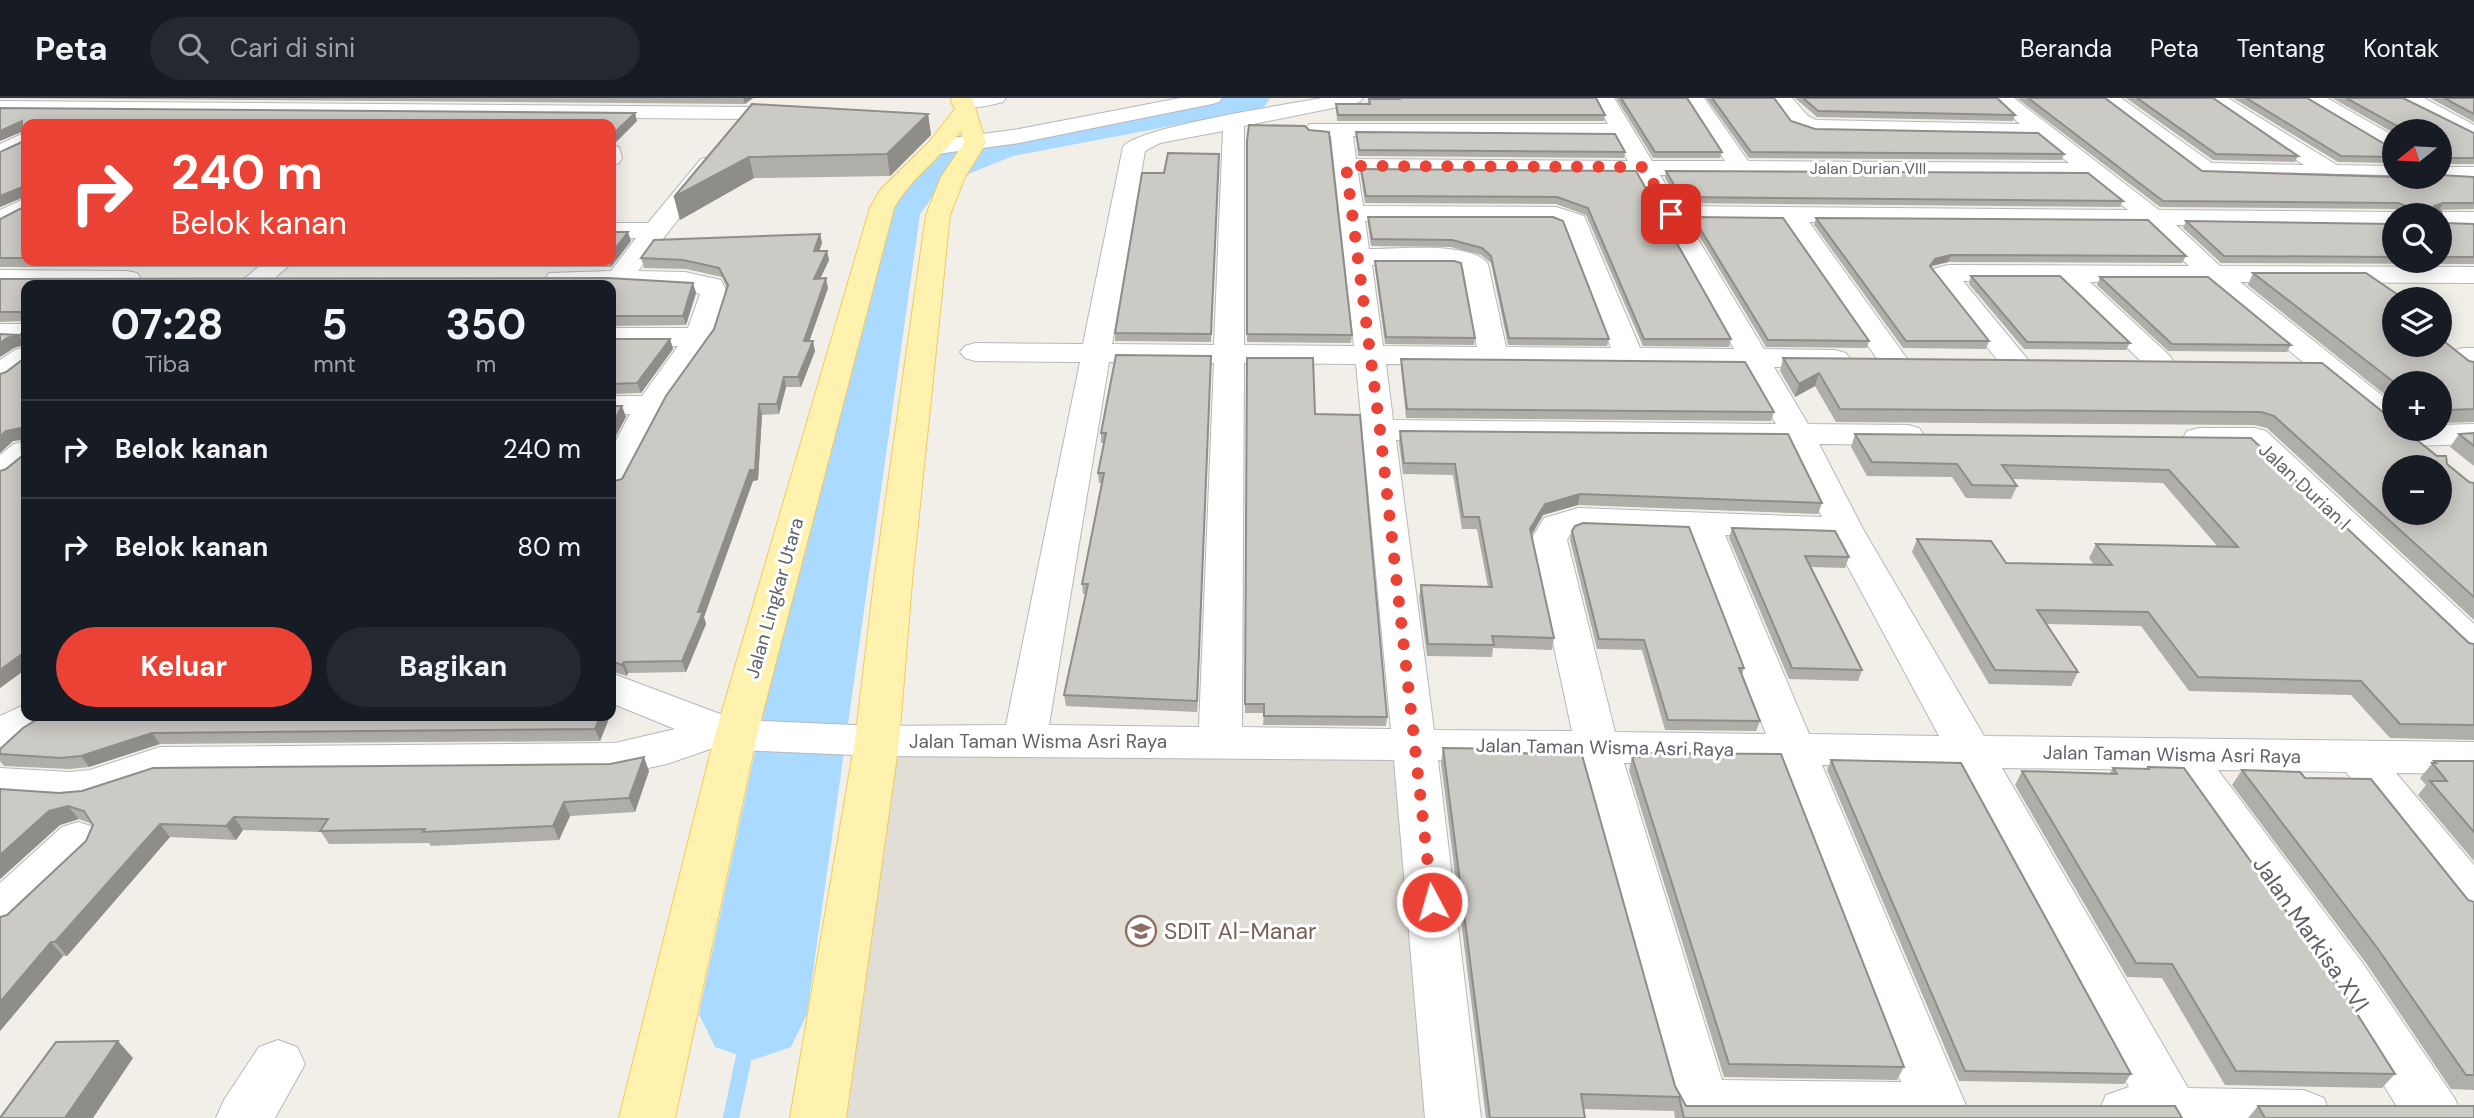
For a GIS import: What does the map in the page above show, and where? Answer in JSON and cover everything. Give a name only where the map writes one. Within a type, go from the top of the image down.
[{"type":"main road","name":"Jalan Lingkar Utara","points":[[647,1118],[726,732],[882,208],[890,194],[965,128]]},
{"type":"main road","points":[[818,1118],[872,741],[939,215],[965,128]]},
{"type":"street","points":[[965,128],[1220,117],[1353,98]]},
{"type":"street","points":[[1604,98],[1798,435],[1845,529],[2174,1116]]},
{"type":"street","points":[[1694,98],[1740,167]]},
{"type":"street","points":[[1781,98],[1800,121],[1814,126],[2042,131]]},
{"type":"street","points":[[2001,98],[2153,218],[2213,274],[2382,412]]},
{"type":"street","points":[[2107,98],[2207,170],[2382,173]]},
{"type":"street","points":[[2214,98],[2330,171]]},
{"type":"street","points":[[2312,98],[2382,138]]},
{"type":"street","points":[[2408,98],[2474,134]]},
{"type":"street","points":[[65,119],[96,103]]},
{"type":"street","points":[[0,107],[96,103],[394,104],[471,111],[574,105],[758,105]]},
{"type":"street","points":[[176,119],[203,103]]},
{"type":"street","points":[[620,278],[655,230],[758,105]]},
{"type":"street","points":[[1898,106],[1922,129]]},
{"type":"street","points":[[1510,109],[1520,131]]},
{"type":"street","points":[[1220,117],[1228,353],[1220,742]]},
{"type":"street","points":[[1025,740],[1134,147],[1220,117],[1341,129],[1623,131]]},
{"type":"street","points":[[1341,129],[1380,430],[1416,744],[1453,1118]]},
{"type":"street","name":"Jalan Durian VIII","points":[[1346,166],[2093,170]]},
{"type":"street","points":[[2452,173],[2474,174]]},
{"type":"street","points":[[0,219],[21,208]]},
{"type":"street","points":[[1352,213],[1556,214],[1575,221],[1629,357]]},
{"type":"street","points":[[1671,214],[2382,220]]},
{"type":"street","points":[[975,352],[1907,360],[1792,216]]},
{"type":"street","points":[[2452,220],[2474,220]]},
{"type":"street","points":[[0,227],[21,227]]},
{"type":"street","points":[[616,230],[655,230]]},
{"type":"street","points":[[1357,257],[1457,257],[1475,264],[1493,355]]},
{"type":"street","points":[[252,280],[289,270]]},
{"type":"street","points":[[1974,360],[2027,361],[1943,275],[1948,273],[2474,275]]},
{"type":"street","points":[[2066,274],[2172,362],[2119,362]]},
{"type":"street","points":[[2352,275],[2382,297]]},
{"type":"street","points":[[0,278],[56,280]]},
{"type":"street","points":[[539,279],[685,280],[711,286],[714,294],[699,337],[651,405],[616,472]]},
{"type":"street","points":[[0,333],[21,333]]},
{"type":"street","points":[[616,337],[699,337]]},
{"type":"street","points":[[0,374],[21,359]]},
{"type":"street","points":[[2282,363],[2323,364]]},
{"type":"street","points":[[616,405],[651,405]]},
{"type":"street","points":[[1380,430],[1936,436]]},
{"type":"street","points":[[2452,432],[2474,434]]},
{"type":"street","name":"Jalan Durian I","points":[[2171,437],[2254,438],[2474,646]]},
{"type":"street","points":[[2418,441],[2453,469]]},
{"type":"street","points":[[0,471],[21,455]]},
{"type":"street","points":[[1703,524],[1793,750],[1960,1109],[1712,1105],[1700,1100],[1597,747],[1549,540],[1557,526],[1578,519],[1845,529]]},
{"type":"street","points":[[616,689],[726,732]]},
{"type":"street","points":[[0,734],[26,721]]},
{"type":"street","points":[[0,784],[70,788],[92,786],[160,763],[615,759],[667,749],[726,732]]},
{"type":"street","name":"Jalan Taman Wisma Asri Raya","points":[[726,732],[872,741],[1416,744],[2474,758]]},
{"type":"street","name":"Jalan Markisa XVI","points":[[2182,754],[2301,917],[2435,1117]]},
{"type":"street","points":[[2357,756],[2474,899]]},
{"type":"street","points":[[0,913],[78,840]]},
{"type":"street","points":[[244,1118],[278,1063]]},
{"type":"street","points":[[2076,1112],[2174,1116],[2474,1118]]},
{"type":"shaded area","name":"SDIT Al-Manar","points":[[877,741],[1416,745],[1453,1118],[818,1118]]},
{"type":"building","points":[[1596,98],[1605,115],[1338,115],[1336,104],[1370,104],[1369,99]]},
{"type":"building","points":[[1621,98],[1687,98],[1722,152],[1655,152]]},
{"type":"building","points":[[1712,98],[1774,98],[1791,121],[1815,129],[2038,133],[2064,154],[1751,152]]},
{"type":"building","points":[[1803,98],[1997,98],[2015,115],[1818,111]]},
{"type":"building","points":[[2028,98],[2105,98],[2202,171],[2382,177],[2382,189],[2452,189],[2452,176],[2474,177],[2474,203],[2163,201]]},
{"type":"building","points":[[2137,98],[2213,98],[2298,156],[2216,154]]},
{"type":"building","points":[[2246,98],[2307,98],[2382,142],[2382,157],[2341,156]]},
{"type":"building","points":[[2346,98],[2403,98],[2446,119],[2384,119]]},
{"type":"building","points":[[2444,98],[2474,98],[2474,114]]},
{"type":"building","points":[[752,104],[928,114],[887,154],[749,157],[674,197]]},
{"type":"building","points":[[0,108],[635,113],[616,131],[616,119],[21,119],[21,121],[0,131]]},
{"type":"building","points":[[2452,122],[2474,133],[2474,158],[2452,158]]},
{"type":"building","points":[[1249,125],[1305,126],[1309,130],[1329,132],[1352,335],[1247,334]]},
{"type":"building","points":[[1356,132],[1615,134],[1625,152],[1359,150]]},
{"type":"building","points":[[21,142],[21,187],[0,196],[0,152]]},
{"type":"building","points":[[1168,153],[1219,154],[1211,334],[1115,333],[1142,173],[1164,173]]},
{"type":"building","points":[[1361,169],[1636,171],[1731,339],[1644,339],[1588,208],[1557,197],[1366,196]]},
{"type":"building","points":[[1666,171],[2088,173],[2123,201],[1681,197]]},
{"type":"building","points":[[21,208],[21,258],[0,258],[0,219]]},
{"type":"building","points":[[1368,217],[1553,217],[1563,221],[1609,339],[1509,338],[1491,256],[1482,248],[1452,240],[1372,239]]},
{"type":"building","points":[[1693,217],[1783,218],[1869,341],[1768,340]]},
{"type":"building","points":[[1816,218],[2148,220],[2186,256],[1951,255],[1935,259],[1930,266],[1989,341],[1906,341]]},
{"type":"building","points":[[2186,221],[2382,224],[2382,257],[2224,256]]},
{"type":"building","points":[[2452,223],[2474,224],[2474,257],[2452,257]]},
{"type":"building","points":[[616,232],[628,232],[616,248]]},
{"type":"building","points":[[820,234],[814,251],[827,251],[814,279],[826,278],[804,341],[813,341],[798,377],[784,377],[777,404],[759,404],[755,470],[750,470],[698,612],[703,612],[682,661],[624,662],[622,665],[616,663],[616,481],[622,479],[666,396],[714,329],[728,285],[719,268],[683,260],[641,258],[654,240]]},
{"type":"building","points":[[1375,261],[1461,263],[1475,338],[1386,337]]},
{"type":"building","points":[[2253,273],[2366,273],[2386,287],[2382,287],[2382,357],[2452,357],[2452,348],[2474,362],[2474,409],[2452,410],[2452,371],[2382,373]]},
{"type":"building","points":[[1971,276],[2060,276],[2130,343],[2027,342]]},
{"type":"building","points":[[2100,277],[2208,277],[2291,345],[2172,344]]},
{"type":"building","points":[[608,278],[693,283],[683,316],[616,316],[616,280],[21,280],[21,313],[0,312],[0,279]]},
{"type":"building","points":[[0,334],[19,335],[0,343]]},
{"type":"building","points":[[616,339],[670,339],[637,383],[616,384]]},
{"type":"building","points":[[1116,355],[1211,356],[1197,701],[1064,695],[1088,584],[1082,584],[1104,473],[1098,473],[1106,433],[1101,433]]},
{"type":"building","points":[[1247,358],[1313,358],[1315,414],[1360,415],[1387,717],[1264,716],[1264,704],[1245,704]]},
{"type":"building","points":[[1783,358],[2322,363],[2382,411],[2382,441],[2418,441],[2436,455],[2382,455],[2382,514],[2274,416],[2261,412],[1840,409],[1819,373],[1799,384]]},
{"type":"building","points":[[1401,359],[1745,362],[1774,412],[1407,409]]},
{"type":"building","points":[[21,361],[21,428],[6,431],[0,436],[0,374]]},
{"type":"building","points":[[616,406],[622,406],[616,418]]},
{"type":"building","points":[[1400,431],[1788,434],[1822,503],[1580,494],[1545,504],[1530,529],[1554,638],[1492,636],[1494,645],[1428,644],[1421,585],[1492,587],[1479,517],[1463,517],[1455,464],[1404,463]]},
{"type":"building","points":[[2474,433],[2474,446],[2459,434]]},
{"type":"building","points":[[1855,434],[2251,438],[2469,643],[2474,644],[2474,725],[2400,724],[2361,681],[2198,677],[2148,612],[2037,610],[2078,672],[1995,670],[1917,539],[1991,541],[2006,563],[2112,565],[2096,544],[2238,547],[2169,470],[2002,465],[2017,486],[1972,485],[1957,464],[1872,462]]},
{"type":"building","points":[[21,457],[21,655],[0,670],[0,471]]},
{"type":"building","points":[[2452,468],[2474,483],[2474,597],[2394,525],[2452,525]]},
{"type":"building","points":[[1583,523],[1689,527],[1744,668],[1739,668],[1760,721],[1668,720],[1644,640],[1599,639],[1572,531],[1575,526]]},
{"type":"building","points":[[1732,528],[1835,531],[1849,557],[1805,556],[1862,670],[1792,668]]},
{"type":"building","points":[[34,721],[598,721],[595,729],[152,733],[81,756],[61,758],[0,754],[0,749]]},
{"type":"building","points":[[1443,748],[1519,749],[1520,753],[1582,755],[1675,1086],[1686,1106],[2175,1106],[2182,1118],[1684,1118],[1679,1097],[1581,1094],[1585,1118],[1490,1118]]},
{"type":"building","points":[[1640,753],[1781,754],[1904,1067],[1729,1064],[1632,757],[1641,757]]},
{"type":"building","points":[[644,757],[629,798],[564,802],[553,826],[423,832],[425,829],[320,831],[328,819],[234,817],[226,826],[160,824],[55,942],[51,942],[0,1002],[0,917],[7,915],[86,841],[93,825],[84,811],[68,806],[49,811],[0,855],[0,789],[59,793],[82,791],[153,768],[610,764]]},
{"type":"building","points":[[1831,760],[1961,763],[2131,1074],[1965,1071]]},
{"type":"building","points":[[2434,761],[2474,761],[2474,832],[2430,781],[2447,781],[2432,763],[2436,763]]},
{"type":"building","points":[[2148,767],[2184,768],[2337,982],[2395,1074],[2236,1071],[2172,964],[2136,963],[2022,771],[2117,774],[2113,768],[2149,769]]},
{"type":"building","points":[[2242,770],[2300,772],[2305,778],[2371,779],[2468,900],[2474,902],[2474,1075],[2466,1075],[2378,949]]},
{"type":"building","points":[[118,1041],[65,1118],[0,1118],[56,1042]]},
{"type":"building","points":[[2258,1106],[2474,1106],[2474,1118],[2265,1118]]},
{"type":"waterway","points":[[753,1014],[895,214],[924,175],[1001,145],[1249,98]]},
{"type":"waterway","points":[[731,1118],[753,1014]]},
{"type":"place","name":"SDIT Al-Manar","points":[[1141,931]]},
{"type":"route","points":[[1432,902],[1380,430],[1346,166],[1644,167],[1671,214]]}]
